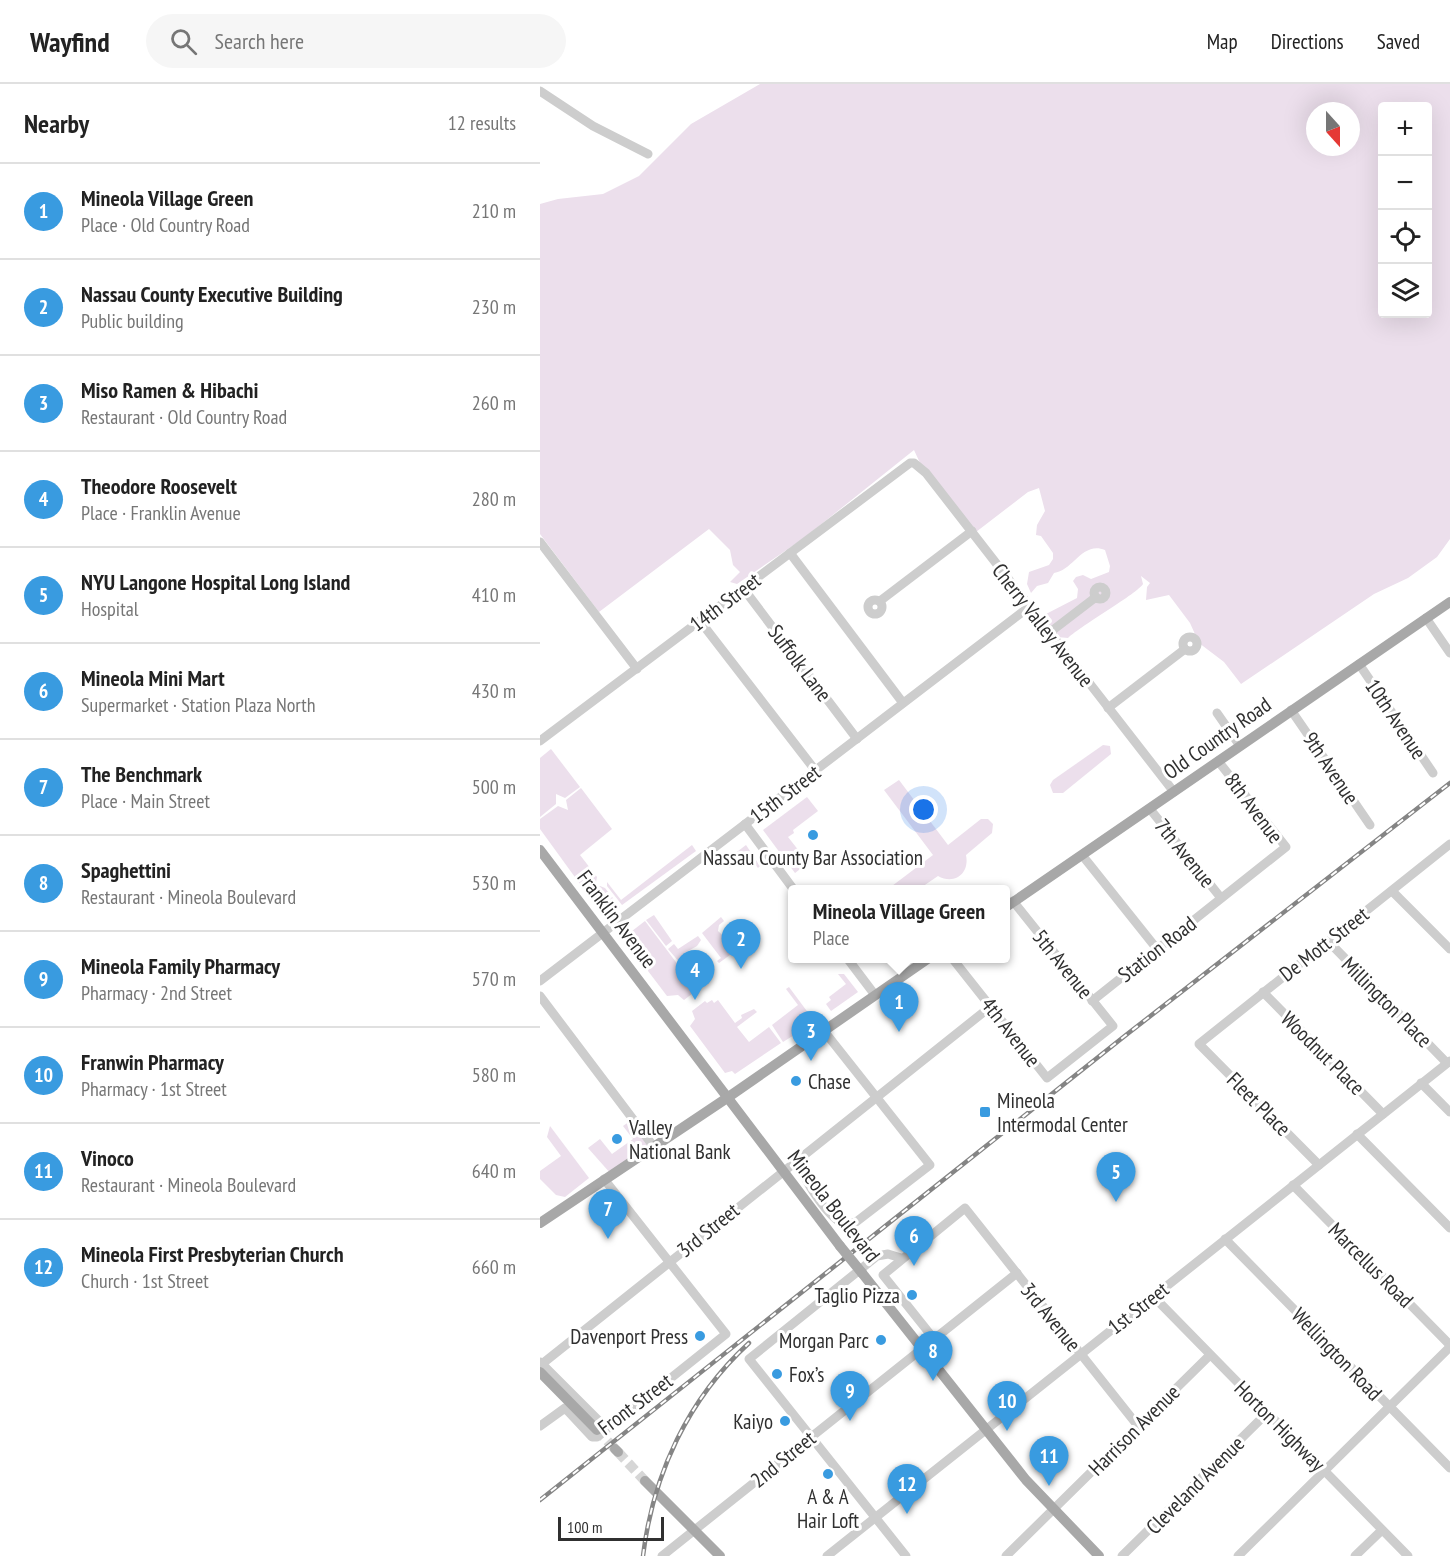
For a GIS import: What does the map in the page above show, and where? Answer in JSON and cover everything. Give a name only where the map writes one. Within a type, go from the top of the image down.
[{"type":"main road","name":"Old Country Road","points":[[1010,903],[1450,602]]},
{"type":"main road","name":"Franklin Avenue","points":[[540,850],[727,1098]]},
{"type":"main road","points":[[540,1223],[727,1098],[922,963]]},
{"type":"main road","name":"Mineola Boulevard","points":[[727,1098],[782,1172],[986,1429],[1053,1510],[1099,1556]]},
{"type":"main road","points":[[541,1366],[602,1430]]},
{"type":"main road","points":[[645,1481],[720,1556]]},
{"type":"street","points":[[540,91],[593,126],[648,154]]},
{"type":"street","name":"Cherry Valley Avenue","points":[[910,463],[916,464],[926,473],[1174,792]]},
{"type":"street","name":"14th Street","points":[[540,741],[910,463]]},
{"type":"street","points":[[880,601],[972,531]]},
{"type":"street","points":[[540,542],[637,669]]},
{"type":"street","points":[[790,553],[903,703]]},
{"type":"street","name":"Suffolk Lane","points":[[743,588],[857,739]]},
{"type":"street","points":[[1049,633],[1096,597]]},
{"type":"street","name":"15th Street","points":[[540,981],[1029,607]]},
{"type":"street","points":[[1426,618],[1450,653]]},
{"type":"street","points":[[700,621],[815,770]]},
{"type":"street","points":[[1107,708],[1185,649]]},
{"type":"street","name":"10th Avenue","points":[[1359,664],[1433,773]]},
{"type":"street","name":"9th Avenue","points":[[1291,710],[1370,825]]},
{"type":"street","points":[[1217,713],[1240,746]]},
{"type":"street","name":"8th Avenue","points":[[1218,761],[1286,847],[1221,898]]},
{"type":"street","name":"7th Avenue","points":[[1149,808],[1221,898]]},
{"type":"street","points":[[745,824],[791,885]]},
{"type":"street","name":"De Mott Street","points":[[1199,1044],[1450,844]]},
{"type":"street","points":[[1082,855],[1157,949]]},
{"type":"street","points":[[1392,891],[1450,949]]},
{"type":"street","name":"Station Road","points":[[1092,1001],[1221,898]]},
{"type":"street","name":"5th Avenue","points":[[1010,905],[1113,1026],[1047,1078]]},
{"type":"street","name":"Millington Place","points":[[1328,941],[1449,1062]]},
{"type":"street","points":[[851,963],[875,995]]},
{"type":"street","name":"4th Avenue","points":[[956,963],[1047,1078]]},
{"type":"street","name":"Woodnut Place","points":[[1263,992],[1383,1114]]},
{"type":"street","points":[[540,996],[654,1147]]},
{"type":"street","name":"3rd Street","points":[[541,1366],[990,1006]]},
{"type":"street","points":[[799,1160],[806,1181],[838,1221],[846,1225],[856,1222],[930,1165],[824,1031]]},
{"type":"street","name":"Fleet Place","points":[[1199,1044],[1319,1165]]},
{"type":"street","name":"1st Street","points":[[827,1556],[1449,1062]]},
{"type":"street","points":[[1421,1083],[1450,1112]]},
{"type":"street","points":[[1357,1134],[1450,1228]]},
{"type":"street","points":[[604,1179],[670,1261]]},
{"type":"street","name":"Marcellus Road","points":[[1293,1185],[1450,1346]]},
{"type":"street","name":"3rd Avenue","points":[[901,1258],[965,1208],[1138,1426]]},
{"type":"street","name":"Wellington Road","points":[[1225,1239],[1450,1468]]},
{"type":"street","points":[[901,1258],[888,1254],[874,1258],[749,1359],[906,1556]]},
{"type":"street","name":"Mineola Boulevard","points":[[901,1258],[883,1275],[934,1339]]},
{"type":"street","name":"Front Street","points":[[540,1426],[565,1408],[593,1437],[724,1337],[726,1334],[723,1327],[670,1261]]},
{"type":"street","name":"2nd Street","points":[[662,1556],[1017,1273]]},
{"type":"street","name":"Horton Highway","points":[[1153,1296],[1408,1556]]},
{"type":"street","points":[[1238,1556],[1450,1346]]},
{"type":"street","name":"Harrison Avenue","points":[[1006,1556],[1210,1355]]},
{"type":"street","name":"Cleveland Avenue","points":[[1122,1556],[1267,1413]]},
{"type":"street","points":[[1355,1556],[1382,1530]]},
{"type":"shaded area","points":[[760,84],[1450,84],[1450,539],[1437,557],[1408,578],[1374,594],[1241,684],[1224,662],[1199,643],[1190,623],[1169,595],[1146,600],[1147,587],[1150,583],[1141,576],[1143,584],[1131,594],[1068,638],[1057,637],[1046,622],[1046,614],[1077,598],[1078,589],[1073,581],[1076,577],[1083,575],[1091,579],[1109,572],[1110,566],[1105,550],[1097,548],[1084,553],[1061,571],[1054,573],[1048,583],[1037,586],[1031,593],[1027,584],[1029,572],[1049,565],[1053,559],[1053,553],[1041,536],[1036,535],[1037,525],[1045,511],[1039,488],[1028,492],[976,532],[920,463],[914,450],[804,538],[737,584],[730,582],[740,572],[733,565],[730,550],[709,529],[599,612],[540,534],[540,204],[558,199],[603,194],[639,176],[691,124]]},
{"type":"shaded area","points":[[1103,745],[1110,746],[1111,754],[1063,793],[1053,793],[1050,785],[1053,780]]},
{"type":"shaded area","points":[[551,749],[580,787],[565,798],[556,794],[556,804],[540,817],[540,758]]},
{"type":"shaded area","points":[[899,780],[948,845],[981,819],[988,819],[993,824],[992,833],[966,855],[966,868],[960,876],[950,879],[938,876],[925,885],[893,885],[933,855],[884,790]]},
{"type":"shaded area","points":[[581,788],[612,829],[580,855],[597,877],[596,882],[585,891],[540,829],[540,819],[558,806],[568,810],[566,800]]},
{"type":"shaded area","points":[[807,797],[818,811],[793,830],[794,833],[788,837],[803,856],[798,860],[804,866],[795,873],[763,830]]},
{"type":"shaded area","points":[[692,845],[696,851],[622,905],[607,886],[607,882],[621,900]]},
{"type":"shaded area","points":[[746,845],[760,866],[758,868],[747,854],[730,868],[725,861]]},
{"type":"shaded area","points":[[600,886],[605,888],[620,907],[606,918],[589,895]]},
{"type":"shaded area","points":[[654,915],[672,941],[666,946],[646,920]]},
{"type":"shaded area","points":[[721,917],[724,921],[719,925],[718,931],[734,946],[731,949],[734,952],[719,963],[717,961],[721,958],[702,933]]},
{"type":"shaded area","points":[[645,921],[697,990],[684,1000],[678,995],[667,996],[623,938]]},
{"type":"shaded area","points":[[698,936],[701,940],[697,946],[683,954],[697,975],[693,978],[668,949],[674,944],[678,949]]},
{"type":"shaded area","points":[[838,974],[844,974],[858,992],[831,1011],[826,1004],[831,1000],[829,997],[846,984]]},
{"type":"shaded area","points":[[789,987],[815,1022],[783,1042],[772,1025],[798,1005],[786,989]]},
{"type":"shaded area","points":[[712,1000],[714,1003],[718,1000],[735,1023],[742,1018],[741,1015],[754,1009],[757,1012],[737,1027],[749,1042],[769,1027],[781,1043],[735,1074],[732,1071],[725,1073],[690,1026],[695,1019],[692,1011],[705,1001],[707,1003]]},
{"type":"shaded area","points":[[633,1119],[654,1147],[611,1174],[588,1148],[600,1139],[612,1154],[633,1139],[623,1126]]},
{"type":"shaded area","points":[[550,1126],[589,1178],[565,1197],[556,1195],[540,1179],[540,1171],[561,1156],[547,1137]]},
{"type":"tunnel","points":[[597,1430],[615,1449]]},
{"type":"tunnel","points":[[618,1452],[645,1481]]},
{"type":"railway","points":[[540,1500],[1126,1035],[1450,783]]},
{"type":"railway","points":[[643,1556],[655,1496],[677,1440],[691,1413],[708,1388],[749,1343]]},
{"type":"place","name":"Nassau County Bar Association","points":[[813,835]]},
{"type":"place","name":"Nassau County Executive Building","points":[[741,969]]},
{"type":"place","name":"Theodore Roosevelt","points":[[695,1000]]},
{"type":"place","name":"Mineola Village Green","points":[[899,1032]]},
{"type":"place","name":"Miso Ramen & Hibachi","points":[[811,1061]]},
{"type":"place","name":"Chase","points":[[796,1081]]},
{"type":"place","name":"Mineola Intermodal Center","points":[[985,1112]]},
{"type":"place","name":"Valley National Bank","points":[[617,1139]]},
{"type":"place","name":"NYU Langone Hospital Long Island","points":[[1116,1202]]},
{"type":"place","name":"The Benchmark","points":[[608,1239]]},
{"type":"place","name":"Mineola Mini Mart","points":[[914,1266]]},
{"type":"place","name":"Taglio Pizza","points":[[912,1295]]},
{"type":"place","name":"Davenport Press","points":[[700,1336]]},
{"type":"place","name":"Morgan Parc","points":[[881,1340]]},
{"type":"place","name":"Fox’s","points":[[777,1374]]},
{"type":"place","name":"Spaghettini","points":[[933,1381]]},
{"type":"place","name":"Kaiyo","points":[[785,1421]]},
{"type":"place","name":"Mineola Family Pharmacy","points":[[850,1421]]},
{"type":"place","name":"Franwin Pharmacy","points":[[1007,1431]]},
{"type":"place","name":"A & A Hair Loft","points":[[828,1474]]},
{"type":"place","name":"Vinoco","points":[[1049,1486]]},
{"type":"place","name":"Mineola First Presbyterian Church","points":[[907,1514]]}]
